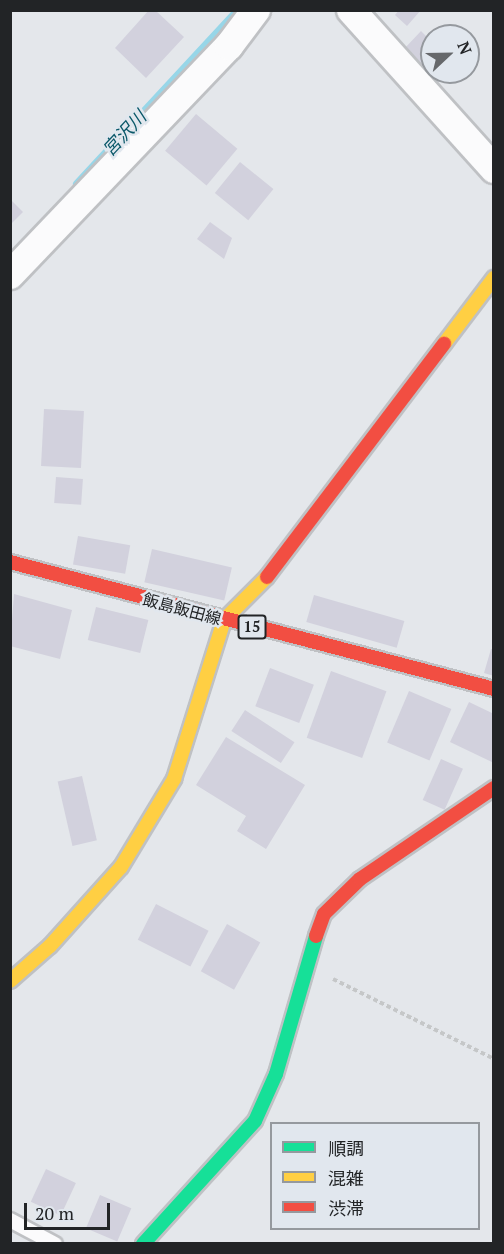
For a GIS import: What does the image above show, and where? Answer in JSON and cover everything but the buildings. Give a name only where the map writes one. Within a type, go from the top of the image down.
[{"type":"street","points":[[10,275],[230,46],[256,10]]},
{"type":"street","points":[[351,10],[494,169]]},
{"type":"street","points":[[10,981],[50,946],[121,867],[168,789],[224,620],[252,596],[494,278]]},
{"type":"street","name":"飯島飯田線","points":[[10,562],[494,689]]},
{"type":"street","points":[[143,1244],[255,1121],[276,1074],[305,965],[324,914],[360,879],[494,788]]},
{"type":"lane","points":[[10,1220],[55,1244]]},
{"type":"path","points":[[305,965],[494,1059]]},
{"type":"waterway","name":"宮沢川","points":[[77,184],[238,10]]},
{"type":"traffic: fast","points":[[143,1244],[255,1121],[276,1074],[316,936]]},
{"type":"traffic: slow","points":[[444,344],[494,278]]},
{"type":"traffic: slow","points":[[10,981],[50,946],[121,867],[174,779],[224,620],[267,577]]},
{"type":"traffic: jam","points":[[267,577],[444,344]]},
{"type":"traffic: jam","points":[[10,562],[494,689]]},
{"type":"traffic: jam","points":[[316,936],[324,914],[360,879],[494,788]]}]
